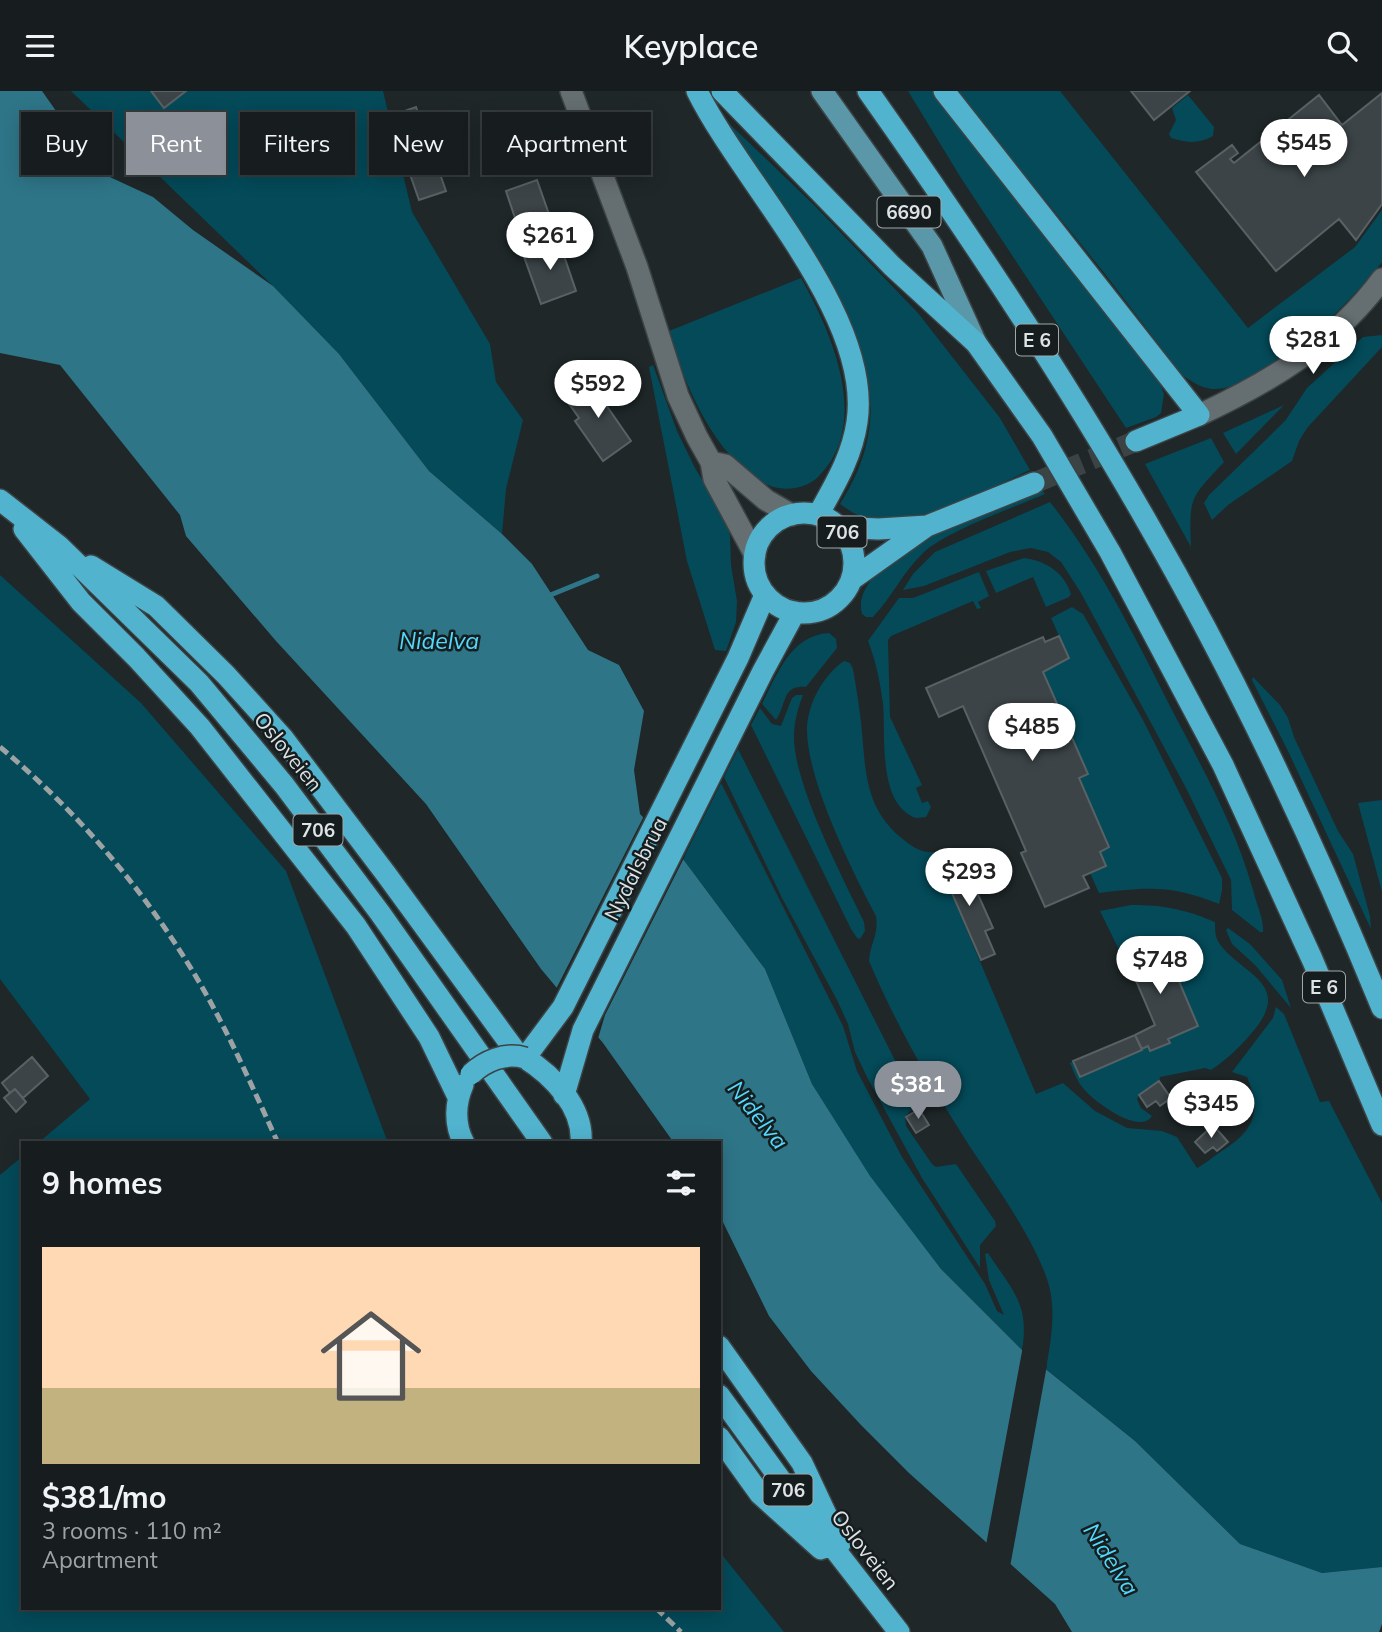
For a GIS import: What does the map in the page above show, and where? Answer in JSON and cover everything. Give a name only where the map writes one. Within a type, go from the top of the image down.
[{"type":"highway","points":[[697,91],[709,115],[782,223],[827,299],[844,334],[852,362],[857,382],[857,422],[843,470],[818,515]]},
{"type":"highway","name":"E 6","points":[[722,91],[892,266],[976,344],[1048,447],[1110,552],[1264,849],[1382,1125]]},
{"type":"highway","name":"E 6","points":[[869,91],[1030,329],[1148,522],[1214,644],[1301,820],[1382,1008]]},
{"type":"highway","points":[[944,91],[1199,415],[1136,441]]},
{"type":"highway","name":"706","points":[[795,612],[807,613],[830,606],[839,599],[851,580],[927,526],[1034,483]]},
{"type":"highway","name":"706","points":[[1,501],[81,602],[200,727],[356,926],[429,1037],[458,1097],[458,1130],[463,1141]]},
{"type":"highway","name":"Osloveien","points":[[1,501],[60,547],[199,683],[284,785],[380,913],[541,1141]]},
{"type":"highway","name":"706","points":[[755,555],[762,537],[770,527],[792,515],[818,515],[839,527],[846,536],[854,557],[851,580]]},
{"type":"highway","name":"706","points":[[839,527],[878,529],[927,526]]},
{"type":"highway","name":"706","points":[[60,547],[156,605],[226,675],[283,738],[522,1057],[547,1074],[564,1095],[578,1121],[582,1140]]},
{"type":"highway","points":[[755,555],[755,574],[765,595],[774,603],[795,612]]},
{"type":"highway","name":"Nydalsbrua","points":[[522,1057],[550,1028],[563,1007],[738,658],[765,595]]},
{"type":"highway","name":"Nydalsbrua","points":[[564,1095],[583,1030],[795,612]]},
{"type":"highway","points":[[458,1097],[471,1074],[488,1061],[506,1056],[522,1057]]},
{"type":"highway","name":"706","points":[[721,1349],[802,1463],[859,1584]]},
{"type":"highway","name":"Osloveien","points":[[721,1398],[859,1584],[899,1632]]},
{"type":"highway","name":"706","points":[[721,1440],[761,1494],[859,1584]]},
{"type":"main road","name":"6690","points":[[822,91],[932,246],[976,344]]},
{"type":"street","points":[[571,91],[637,267],[678,396],[696,437],[711,462],[714,479],[755,555]]},
{"type":"street","points":[[1199,415],[1251,391],[1292,365],[1337,331],[1382,279]]},
{"type":"street","points":[[711,462],[725,465],[766,500],[792,515]]},
{"type":"shaded area","points":[[71,91],[383,91],[388,112],[369,112],[369,175],[403,175],[412,212],[490,344],[496,382],[523,420],[506,489],[502,534],[429,471],[339,354],[158,175],[226,175],[226,112],[126,112],[126,144],[112,131],[112,112],[93,112]]},
{"type":"shaded area","points":[[908,91],[932,91],[1156,373],[1164,394],[1161,413],[1156,417],[1126,428],[961,178]]},
{"type":"shaded area","points":[[957,91],[1060,91],[1248,328],[1355,247],[1382,210],[1382,262],[1351,298],[1305,341],[1280,360],[1255,376],[1232,386],[1212,389],[1200,386],[1182,375],[1105,274]]},
{"type":"shaded area","points":[[1188,95],[1214,127],[1213,136],[1192,142],[1171,138],[1169,134],[1176,120],[1172,108]]},
{"type":"shaded area","points":[[715,110],[815,206],[918,313],[1000,418],[1030,470],[949,506],[905,518],[884,520],[864,517],[840,504],[859,467],[869,431],[870,398],[865,365],[837,300]]},
{"type":"shaded area","points":[[801,278],[834,351],[845,405],[842,431],[834,455],[818,477],[801,487],[781,488],[768,485],[749,474],[718,439],[693,396],[669,331]]},
{"type":"shaded area","points":[[1382,335],[1382,347],[1307,428],[1292,461],[1228,505],[1212,520],[1204,503],[1209,495],[1285,421],[1307,388],[1363,337]]},
{"type":"shaded area","points":[[653,365],[677,431],[726,520],[737,601],[736,622],[726,651],[715,650],[687,561],[649,367]]},
{"type":"shaded area","points":[[1284,405],[1236,454],[1223,433]]},
{"type":"shaded area","points":[[1211,438],[1224,462],[1194,499],[1191,547],[1145,464]]},
{"type":"shaded area","points":[[1042,490],[1045,494],[947,536],[916,560],[873,617],[862,614],[864,593],[878,572],[902,553],[963,521]]},
{"type":"shaded area","points":[[1050,502],[1085,551],[1116,603],[1207,776],[1246,866],[1263,932],[1232,910],[1231,880],[1186,788],[1081,593],[1061,562],[1048,552],[1031,548],[1010,552],[924,586],[903,590],[913,574],[935,552]]},
{"type":"shaded area","points":[[1024,558],[1047,565],[1059,574],[1068,586],[1071,594],[1069,597],[1046,607],[1033,577],[996,593],[986,571]]},
{"type":"shaded area","points":[[979,572],[989,596],[978,602],[981,608],[977,609],[973,601],[891,636],[888,640],[890,717],[922,785],[916,788],[922,803],[928,801],[931,807],[926,817],[916,818],[904,810],[895,799],[889,784],[884,750],[882,696],[868,641],[899,598],[913,598]]},
{"type":"shaded area","points":[[0,575],[141,703],[286,871],[387,1141],[40,1141],[90,1099],[0,979]]},
{"type":"shaded area","points":[[1072,607],[1083,614],[1143,720],[1222,878],[1219,904],[1187,893],[1160,889],[1099,893],[1090,873],[1106,866],[1100,852],[1109,847],[1079,778],[1087,774],[1043,672],[1069,658],[1051,618]]},
{"type":"shaded area","points":[[829,633],[836,639],[837,648],[806,687],[792,689],[788,693],[776,720],[762,704],[780,669],[795,648],[816,635]]},
{"type":"shaded area","points":[[844,661],[850,663],[853,669],[866,772],[874,801],[891,828],[915,848],[925,852],[949,849],[952,855],[938,862],[1036,1094],[1063,1083],[1095,1111],[1127,1128],[1162,1131],[1177,1137],[1197,1168],[1235,1142],[1249,1126],[1254,1109],[1251,1089],[1247,1077],[1232,1072],[1273,1018],[1276,1007],[1284,1014],[1320,1102],[1329,1101],[1382,1203],[1382,1567],[1322,1573],[1240,1544],[1135,1441],[1046,1369],[1052,1301],[1040,1260],[923,1069],[879,983],[869,961],[876,916],[832,825],[814,774],[807,730],[810,711],[823,682]]},
{"type":"shaded area","points":[[1253,677],[1280,705],[1288,718],[1294,737],[1338,831],[1353,854],[1371,929],[1252,680]]},
{"type":"shaded area","points":[[803,695],[794,737],[802,780],[821,831],[864,922],[865,931],[860,939],[851,929],[751,725],[760,708],[772,724],[781,726],[792,698]]},
{"type":"shaded area","points":[[738,749],[915,1100],[916,1105],[905,1117],[906,1126],[932,1164],[936,1167],[956,1164],[995,1221],[996,1226],[980,1245],[980,1268],[922,1178],[868,1079],[855,1052],[848,1024],[837,1000],[782,898],[724,777]]},
{"type":"shaded area","points":[[721,783],[843,1026],[857,1071],[902,1157],[985,1284],[997,1311],[1004,1315],[989,1280],[985,1254],[988,1253],[1017,1298],[1023,1321],[1022,1350],[941,1269],[869,1176],[812,1084],[765,969],[683,859]]},
{"type":"shaded area","points":[[1382,800],[1382,892],[1358,803]]},
{"type":"shaded area","points":[[1131,905],[1174,909],[1215,922],[1219,943],[1259,980],[1266,990],[1268,1001],[1265,1013],[1255,1029],[1218,1065],[1211,1070],[1205,1068],[1160,1077],[1159,1081],[1139,1095],[1137,1099],[1141,1108],[1152,1116],[1146,1121],[1138,1122],[1106,1108],[1088,1094],[1070,1063],[1073,1061],[1080,1077],[1148,1046],[1151,1051],[1169,1043],[1168,1039],[1198,1026],[1161,939],[1122,956],[1100,911]]},
{"type":"shaded area","points":[[1228,928],[1250,944],[1282,980],[1291,1008],[1255,965],[1232,944],[1226,930]]},
{"type":"shaded area","points":[[21,1158],[21,1610],[721,1610],[721,1553],[784,1632],[0,1632],[0,1175]]},
{"type":"water","name":"Nidelva","points":[[0,91],[42,91],[57,112],[21,112],[21,175],[105,175],[153,197],[193,230],[273,286],[339,354],[429,471],[502,534],[532,564],[588,650],[619,665],[644,711],[634,770],[640,814],[683,859],[765,969],[812,1084],[870,1176],[941,1269],[1022,1350],[1135,1441],[1240,1544],[1322,1573],[1382,1567],[1382,1624],[1379,1632],[1072,1632],[1055,1604],[909,1473],[811,1371],[769,1316],[721,1218],[721,1141],[673,1141],[603,1043],[541,969],[426,804],[276,641],[186,536],[180,515],[60,365],[0,353]]},
{"type":"pier","points":[[645,814],[685,856],[605,1015],[597,1042],[555,991]]},
{"type":"pier","points":[[1023,1346],[1047,1365],[1010,1567],[986,1545]]},
{"type":"building","points":[[151,91],[186,91],[164,108]]},
{"type":"building","points":[[1131,91],[1190,91],[1154,120]]},
{"type":"building","points":[[1382,93],[1382,204],[1356,240],[1339,219],[1276,271],[1196,172],[1232,145],[1238,153],[1230,159],[1234,163],[1319,95],[1342,125]]},
{"type":"building","points":[[416,107],[418,112],[402,112]]},
{"type":"building","points":[[410,175],[440,175],[446,191],[419,200]]},
{"type":"building","points":[[537,180],[556,234],[539,239],[540,243],[524,245],[506,191]]},
{"type":"building","points":[[559,241],[576,291],[541,304],[523,254]]},
{"type":"building","points":[[595,378],[610,398],[604,402],[631,441],[603,461],[575,421],[579,418],[565,398]]},
{"type":"building","points":[[1059,636],[1069,658],[1043,672],[1088,774],[1079,778],[1109,847],[1100,852],[1106,866],[1083,876],[1089,888],[1045,907],[1021,853],[1026,851],[963,706],[939,717],[926,688],[1043,637],[1045,642]]},
{"type":"building","points":[[952,855],[968,893],[976,890],[993,928],[985,931],[995,954],[981,960],[938,861]]},
{"type":"building","points":[[1161,939],[1198,1026],[1168,1039],[1170,1043],[1150,1051],[1148,1046],[1142,1049],[1135,1035],[1155,1025],[1125,955]]},
{"type":"building","points":[[1135,1035],[1142,1050],[1080,1077],[1073,1061]]},
{"type":"building","points":[[32,1057],[48,1076],[23,1098],[15,1089],[10,1093],[2,1083]]},
{"type":"building","points":[[1159,1081],[1171,1098],[1160,1106],[1156,1101],[1147,1107],[1139,1095]]},
{"type":"building","points":[[1226,1085],[1249,1091],[1244,1112],[1231,1109],[1232,1103],[1222,1100]]},
{"type":"building","points":[[15,1089],[26,1102],[16,1112],[4,1098]]},
{"type":"building","points":[[919,1109],[929,1125],[916,1133],[906,1117]]},
{"type":"building","points":[[1213,1125],[1228,1142],[1217,1151],[1213,1147],[1205,1153],[1195,1142]]},
{"type":"waterway","points":[[548,596],[597,576]]},
{"type":"tunnel","points":[[1034,483],[1136,441]]},
{"type":"railway","points":[[0,747],[78,821],[147,903],[187,962],[212,1006],[277,1141]]},
{"type":"railway","points":[[658,1610],[681,1632]]}]
